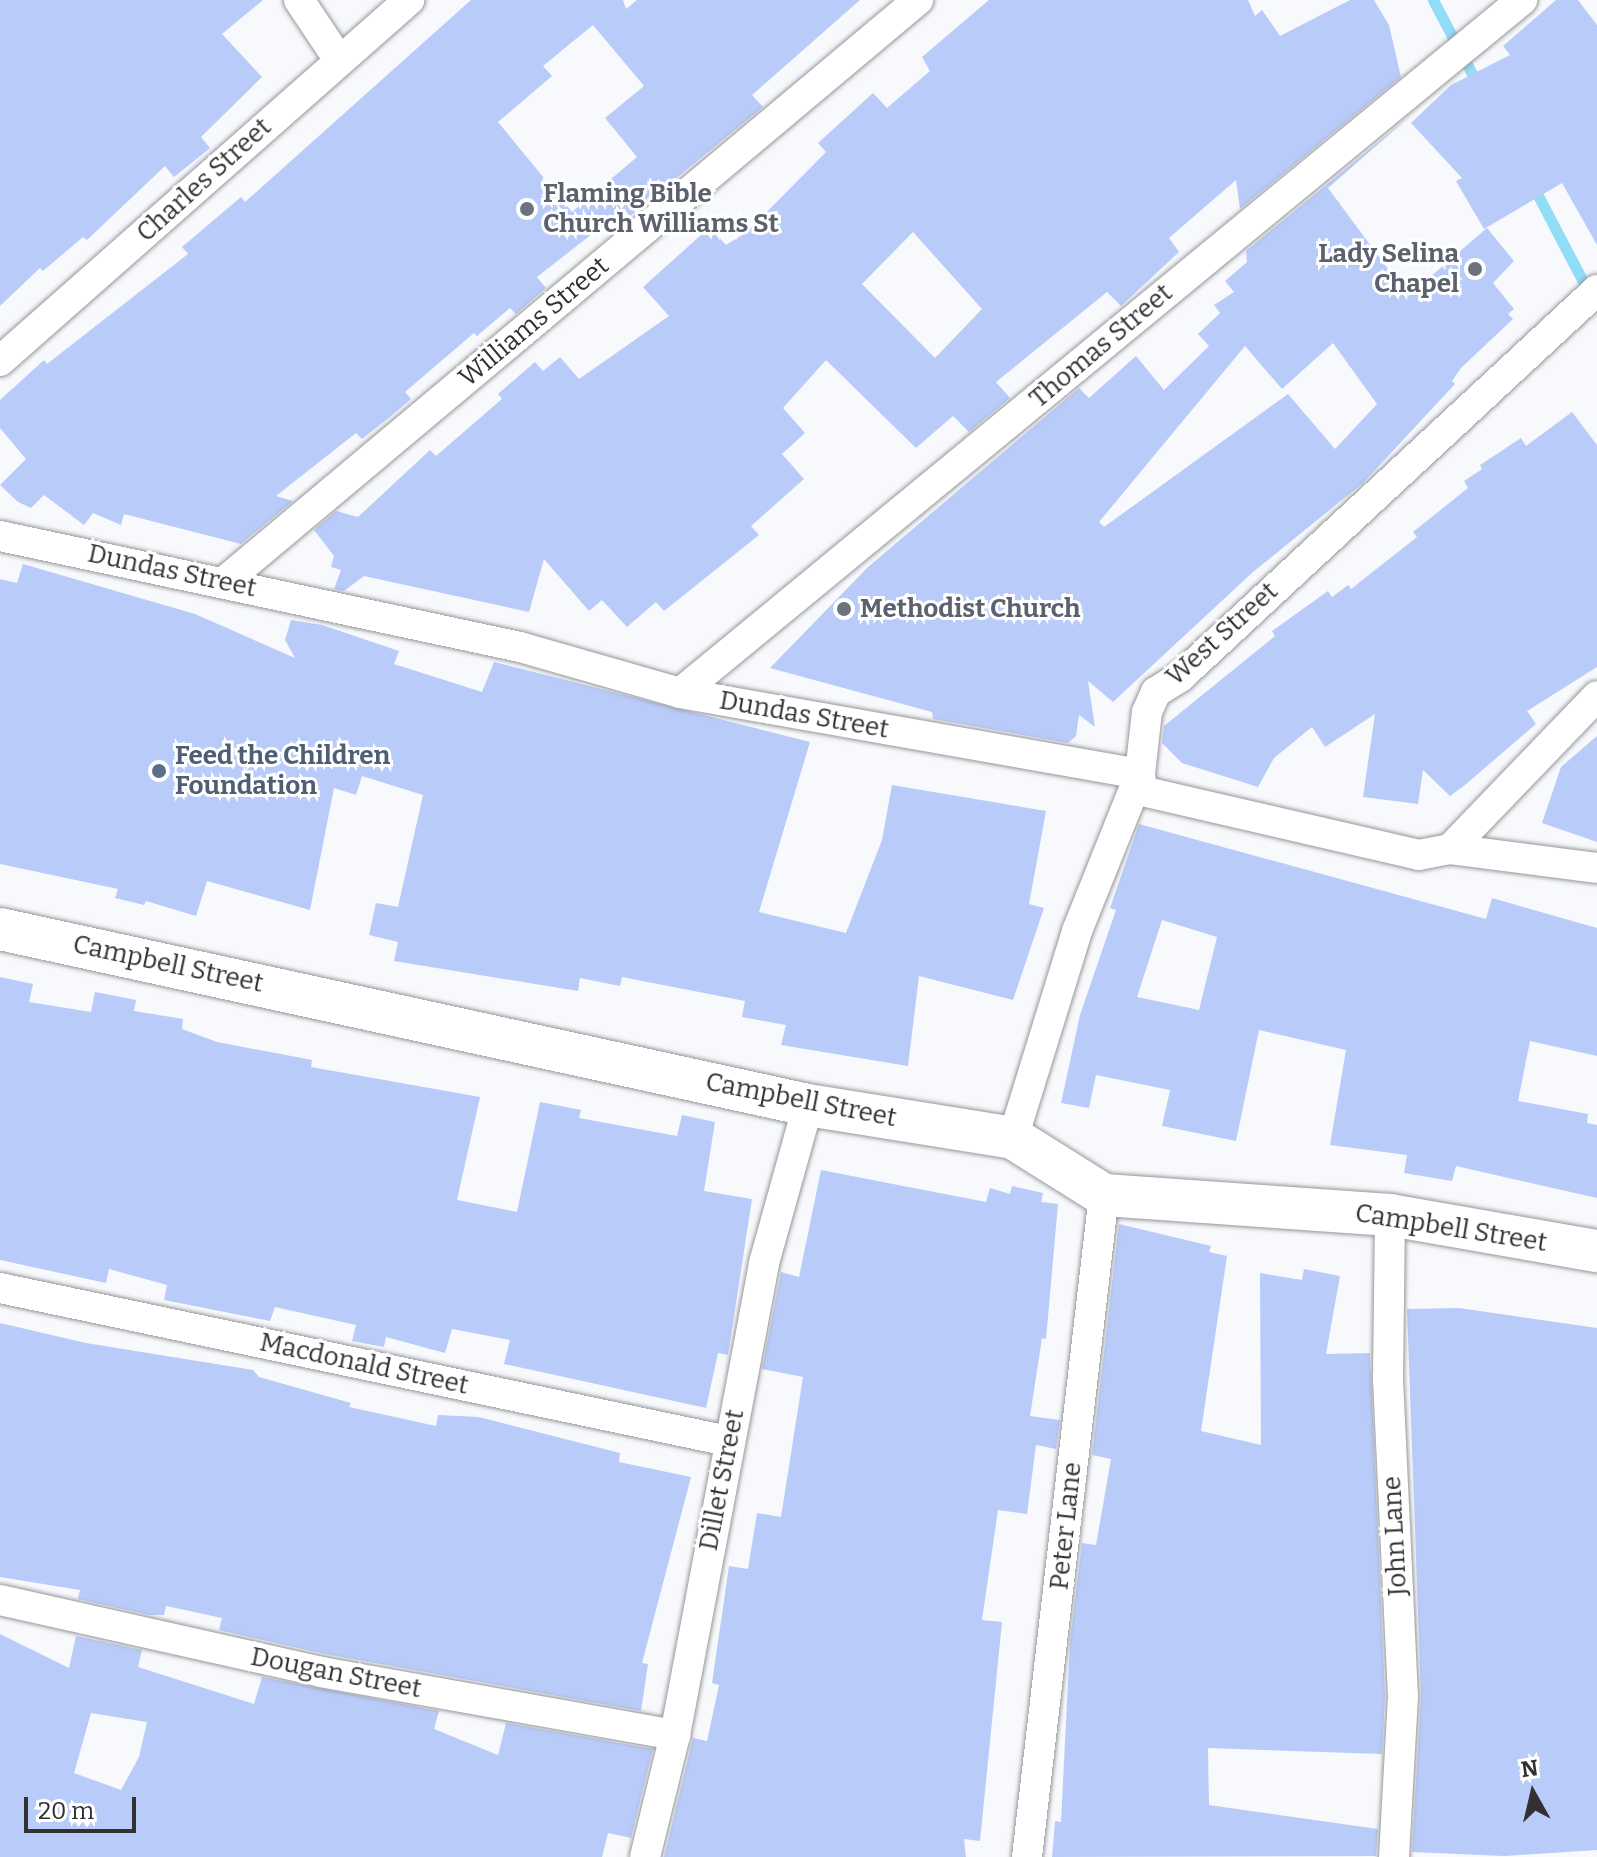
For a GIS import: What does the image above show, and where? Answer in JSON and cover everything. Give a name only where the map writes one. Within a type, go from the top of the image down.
[{"type":"main road","name":"Campbell Street","points":[[0,929],[808,1105],[1013,1138],[1104,1195],[1390,1215],[1597,1251]]},
{"type":"street","points":[[299,0],[339,60]]},
{"type":"street","name":"Charles Street","points":[[0,361],[409,0]]},
{"type":"street","name":"Williams Street","points":[[224,582],[918,0]]},
{"type":"street","name":"Thomas Street","points":[[680,693],[1522,0]]},
{"type":"street","name":"West Street","points":[[1013,1138],[1077,931],[1140,774],[1147,712],[1156,692],[1180,677],[1597,290]]},
{"type":"street","name":"Dundas Street","points":[[0,536],[520,647],[680,693],[1140,774]]},
{"type":"street","points":[[1450,849],[1597,696]]},
{"type":"street","points":[[1140,774],[1142,791],[1419,855],[1450,849],[1597,868]]},
{"type":"street","name":"Dillet Street","points":[[645,1857],[675,1735],[764,1263],[808,1105]]},
{"type":"street","name":"Peter Lane","points":[[1027,1857],[1104,1195]]},
{"type":"street","name":"John Lane","points":[[1390,1215],[1388,1379],[1403,1696],[1394,1857]]},
{"type":"street","name":"Macdonald Street","points":[[0,1288],[728,1441]]},
{"type":"street","name":"Dougan Street","points":[[0,1600],[321,1672],[675,1735]]},
{"type":"building","points":[[0,0],[263,0],[222,34],[262,77],[201,137],[210,148],[174,177],[165,166],[87,240],[83,237],[43,271],[40,268],[0,306]]},
{"type":"building","points":[[471,0],[623,0],[626,9],[637,0],[860,0],[752,95],[763,107],[630,216],[624,209],[537,277],[546,288],[516,314],[510,308],[477,336],[474,333],[405,392],[411,399],[391,416],[362,439],[356,433],[276,496],[293,501],[241,544],[124,514],[121,525],[93,513],[84,525],[44,495],[31,508],[18,502],[0,485],[26,459],[0,428],[0,400],[44,360],[47,364],[188,254],[182,247],[241,197],[245,202]],"holes":[[[593,25],[644,86],[605,118],[637,157],[572,212],[498,122],[552,76],[543,66]]]},
{"type":"building","points":[[989,0],[1248,0],[1255,16],[1262,10],[1280,36],[1350,0],[1374,0],[1389,25],[1401,77],[1240,209],[1236,180],[1169,238],[1179,252],[1121,306],[1107,292],[996,382],[1010,398],[969,432],[953,416],[916,448],[826,360],[783,408],[805,433],[782,454],[804,479],[751,526],[759,535],[664,611],[656,602],[627,627],[602,600],[589,611],[544,559],[529,612],[364,576],[344,591],[334,589],[341,570],[331,567],[334,556],[314,530],[336,511],[358,517],[430,450],[436,456],[502,399],[498,394],[535,362],[543,371],[560,357],[579,379],[669,316],[643,287],[710,227],[726,245],[747,232],[826,152],[818,143],[873,93],[887,108],[930,71],[922,57]],"holes":[[[913,232],[982,309],[935,358],[862,284]]]},
{"type":"building","points":[[1556,0],[1578,0],[1597,25],[1597,245],[1562,183],[1484,229],[1456,181],[1462,178],[1411,123],[1451,85],[1510,55],[1503,46]]},
{"type":"building","points":[[1410,116],[1328,188],[1408,296],[1487,228],[1514,261],[1493,283],[1514,309],[1508,314],[1513,319],[1461,368],[1452,381],[1455,384],[1363,483],[1253,572],[1113,702],[1088,681],[1095,727],[1079,715],[1076,736],[1068,743],[933,719],[932,712],[770,668],[868,567],[1079,388],[1089,398],[1136,356],[1164,390],[1209,346],[1198,334],[1220,313],[1214,305],[1234,292],[1225,281],[1247,262],[1246,251]],"holes":[[[1333,343],[1377,404],[1335,449],[1288,394],[1104,527],[1099,522],[1245,346],[1282,389]]]},
{"type":"building","points":[[1572,412],[1597,445],[1597,667],[1527,711],[1536,724],[1465,785],[1450,796],[1423,770],[1418,804],[1363,797],[1375,714],[1325,747],[1312,727],[1274,758],[1258,787],[1182,763],[1162,743],[1164,726],[1275,636],[1272,631],[1328,591],[1332,597],[1348,585],[1351,589],[1417,537],[1413,532],[1468,488],[1464,481],[1482,469],[1480,465],[1521,438],[1526,446]]},
{"type":"building","points":[[23,564],[195,614],[295,658],[285,640],[291,620],[322,625],[399,651],[394,664],[482,692],[494,662],[810,742],[759,912],[846,933],[882,840],[892,785],[1046,811],[1029,904],[1044,908],[1013,1000],[919,976],[908,1066],[781,1045],[786,1025],[742,1017],[745,1001],[622,977],[620,986],[580,978],[578,991],[394,961],[398,942],[369,935],[376,903],[398,907],[423,795],[362,776],[356,795],[334,788],[310,910],[207,881],[196,916],[146,901],[144,905],[115,898],[118,889],[0,864],[0,579],[17,583]]},
{"type":"building","points":[[1597,736],[1597,842],[1542,823],[1561,767]]},
{"type":"building","points":[[1139,824],[1486,919],[1492,898],[1597,928],[1597,1056],[1530,1041],[1518,1101],[1588,1114],[1587,1123],[1597,1125],[1597,1198],[1456,1166],[1452,1181],[1404,1173],[1407,1155],[1330,1145],[1346,1050],[1259,1030],[1236,1141],[1162,1126],[1170,1090],[1096,1075],[1089,1108],[1061,1103],[1080,1015],[1116,910],[1110,908]],"holes":[[[1162,920],[1217,937],[1199,1010],[1137,997]]]},
{"type":"building","points":[[0,977],[33,984],[29,1002],[91,1012],[95,992],[136,1000],[134,1011],[183,1019],[182,1029],[217,1042],[312,1060],[311,1067],[480,1097],[457,1200],[517,1212],[540,1102],[581,1110],[579,1118],[677,1136],[682,1115],[715,1122],[704,1191],[752,1199],[728,1355],[718,1353],[706,1408],[504,1364],[510,1340],[452,1329],[445,1353],[386,1337],[384,1347],[352,1341],[356,1325],[275,1307],[270,1321],[164,1300],[167,1285],[109,1269],[106,1283],[0,1260]]},
{"type":"building","points":[[821,1170],[986,1202],[990,1188],[1010,1194],[1012,1186],[1043,1193],[1041,1202],[1058,1204],[1046,1339],[1042,1338],[1030,1416],[1060,1420],[1056,1449],[1036,1445],[1027,1514],[998,1510],[982,1620],[1002,1622],[980,1841],[964,1839],[966,1857],[664,1857],[693,1738],[707,1741],[719,1685],[712,1683],[729,1566],[748,1569],[757,1513],[781,1517],[803,1377],[762,1369],[781,1272],[799,1277]]},
{"type":"building","points":[[1119,1224],[1211,1246],[1209,1252],[1227,1256],[1201,1431],[1261,1445],[1260,1273],[1302,1280],[1304,1269],[1340,1276],[1326,1354],[1370,1353],[1385,1696],[1382,1754],[1208,1748],[1209,1805],[1378,1829],[1376,1856],[1052,1857],[1055,1821],[1061,1822],[1070,1641],[1082,1543],[1096,1545],[1111,1459],[1092,1455]]},
{"type":"building","points":[[1459,1308],[1597,1328],[1597,1850],[1504,1856],[1412,1852],[1421,1695],[1407,1309]]},
{"type":"building","points":[[0,1323],[86,1343],[253,1370],[259,1377],[351,1403],[349,1407],[436,1426],[438,1415],[479,1417],[620,1453],[619,1462],[691,1477],[642,1663],[648,1664],[641,1711],[325,1654],[219,1630],[222,1618],[166,1606],[164,1615],[149,1615],[78,1599],[80,1590],[0,1577]]},
{"type":"building","points":[[0,1634],[69,1668],[76,1636],[142,1650],[138,1667],[254,1704],[262,1677],[439,1711],[434,1729],[498,1755],[506,1723],[653,1749],[631,1838],[608,1833],[602,1857],[0,1857]],"holes":[[[91,1713],[147,1722],[139,1757],[121,1790],[74,1773]]]},
{"type":"waterway","points":[[1433,0],[1478,85]]},
{"type":"waterway","points":[[1532,184],[1589,293]]},
{"type":"place","name":"Flaming Bible Church Williams St","points":[[527,209]]},
{"type":"place","name":"Lady Selina Chapel","points":[[1475,269]]},
{"type":"place","name":"Methodist Church","points":[[844,609]]},
{"type":"place","name":"Feed the Children Foundation","points":[[159,771]]}]
